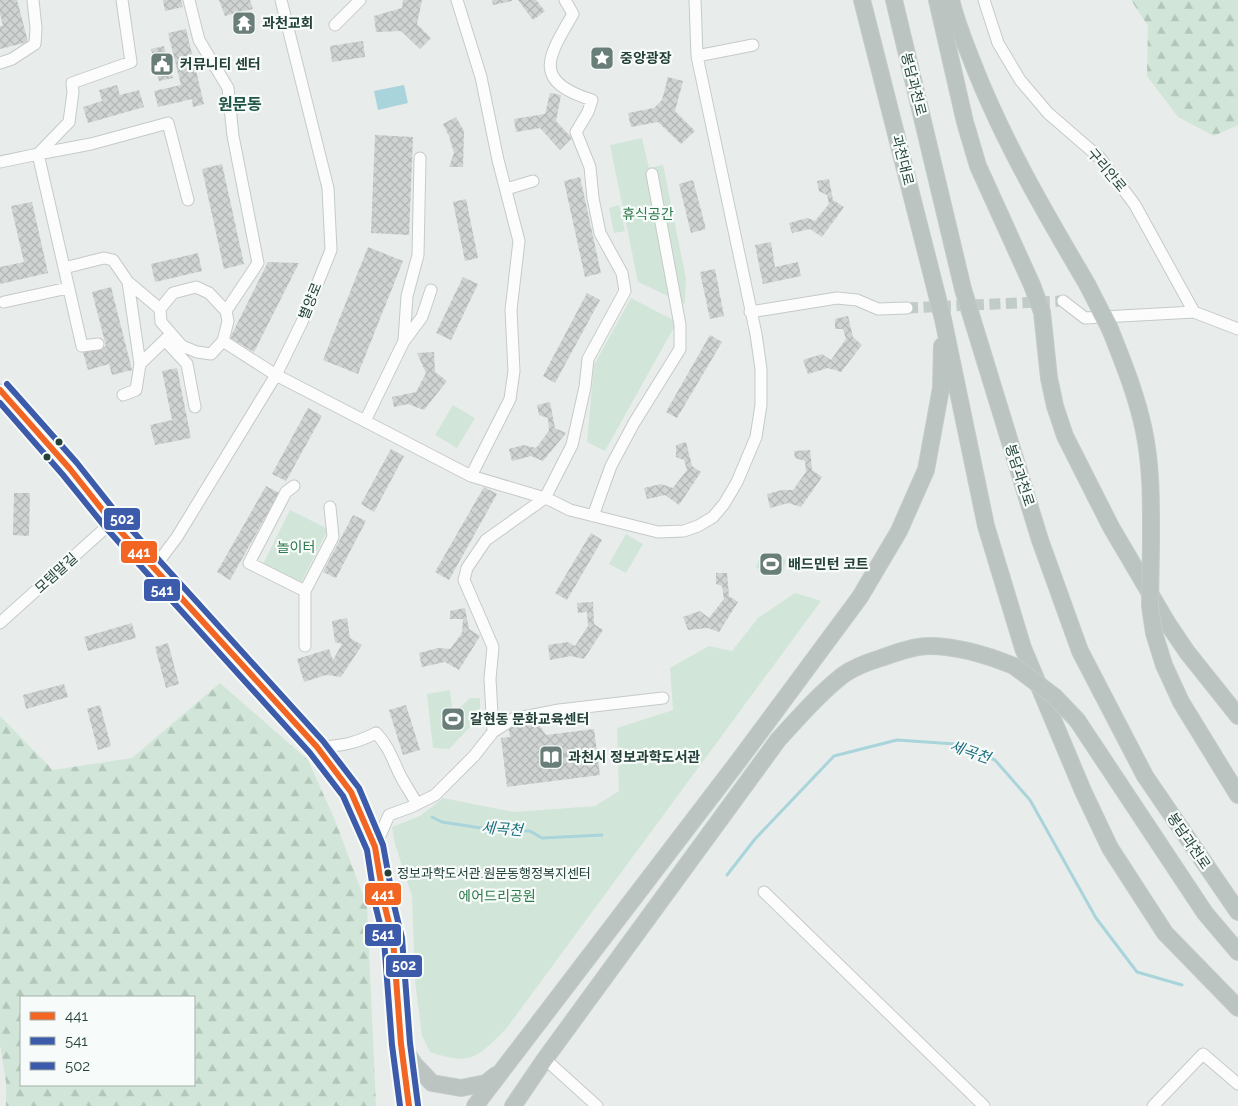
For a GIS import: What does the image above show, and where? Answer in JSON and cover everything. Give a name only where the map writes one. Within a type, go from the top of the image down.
[{"type":"highway","name":"과천대로","points":[[862,0],[942,319]]},
{"type":"highway","name":"봉담과천로","points":[[894,0],[963,289],[1040,540],[1080,651],[1145,776],[1238,912]]},
{"type":"highway","points":[[937,0],[978,166],[1032,285],[1042,312],[1049,378],[1054,406],[1064,436],[1110,527],[1168,624],[1187,652],[1238,716]]},
{"type":"highway","points":[[951,0],[954,15],[985,94],[1006,139],[1038,200],[1087,284],[1110,329],[1130,379],[1144,431],[1151,487],[1150,606],[1154,633],[1164,665],[1181,702],[1238,795]]},
{"type":"highway","points":[[942,319],[986,526],[1024,648],[1082,791],[1110,848],[1165,933],[1238,1008]]},
{"type":"highway","points":[[475,1106],[740,759],[860,597],[899,531],[926,470],[941,388],[942,319]]},
{"type":"highway","points":[[513,1106],[545,1059],[778,740],[818,696],[845,674],[864,664],[894,654],[928,646],[964,650],[994,658],[1014,666],[1055,697],[1077,720],[1205,913],[1238,952]]},
{"type":"highway","points":[[402,1044],[414,1064],[432,1083],[461,1088],[486,1083],[503,1069]]},
{"type":"street","points":[[0,63],[12,59],[35,44],[34,0]]},
{"type":"street","points":[[38,154],[69,122],[73,92],[72,83],[131,62],[122,0]]},
{"type":"street","points":[[189,0],[198,40],[228,88],[232,136],[258,263],[226,311]]},
{"type":"street","name":"별양로","points":[[154,569],[177,537],[276,375],[302,322],[331,250],[328,188],[281,0]]},
{"type":"street","points":[[336,25],[360,0]]},
{"type":"street","points":[[457,0],[481,77],[519,242],[511,310],[514,371],[510,399],[471,476]]},
{"type":"street","points":[[493,732],[490,679],[493,647],[464,580],[467,568],[486,540],[545,498],[572,445],[588,358],[625,291],[622,273],[600,233],[593,198],[590,166],[576,132],[588,112],[592,100],[578,96],[559,85],[551,71],[550,59],[554,46],[573,14],[565,0]]},
{"type":"street","points":[[223,341],[276,375],[471,476],[545,498],[570,510],[658,532],[684,531],[698,526],[713,517],[724,504],[737,482],[756,437],[761,405],[761,370],[756,334],[697,56],[695,0]]},
{"type":"street","name":"구리안로","points":[[984,0],[998,43],[1020,80],[1048,113],[1100,158],[1135,205],[1194,312]]},
{"type":"street","points":[[697,56],[753,44]]},
{"type":"street","points":[[0,162],[91,144],[168,123],[188,200]]},
{"type":"street","points":[[38,154],[82,346],[98,344]]},
{"type":"street","points":[[404,341],[407,296],[418,255],[420,158]]},
{"type":"street","points":[[593,516],[611,466],[634,423],[680,349],[680,325],[652,174]]},
{"type":"street","points":[[506,189],[533,181]]},
{"type":"street","points":[[64,268],[104,258],[113,260],[128,282],[160,309]]},
{"type":"street","points":[[123,395],[136,390],[140,364],[128,282]]},
{"type":"street","points":[[168,337],[182,346],[197,352],[211,354],[223,341],[228,321],[226,311],[209,293],[196,287],[173,293],[160,309],[161,322],[168,337],[187,364],[196,407]]},
{"type":"street","points":[[4,302],[68,288]]},
{"type":"street","points":[[365,421],[404,341],[422,317],[432,290]]},
{"type":"street","points":[[750,312],[837,298],[857,300],[878,309],[907,308]]},
{"type":"street","points":[[1064,301],[1085,318],[1194,312],[1238,329]]},
{"type":"street","points":[[140,364],[168,337]]},
{"type":"street","points":[[0,390],[70,469],[112,522],[317,747],[351,792],[376,847],[385,907],[393,940],[409,1106]]},
{"type":"street","points":[[294,486],[286,492],[249,562],[305,591]]},
{"type":"street","points":[[305,646],[305,591],[333,537],[330,507]]},
{"type":"street","name":"모템말길","points":[[0,623],[112,522]]},
{"type":"street","points":[[376,847],[389,816],[435,795],[454,778],[493,732],[513,719],[559,710],[663,698]]},
{"type":"street","points":[[317,747],[342,746],[360,741],[376,733],[384,741],[401,777],[417,804]]},
{"type":"street","points":[[764,892],[984,1106]]},
{"type":"street","points":[[1153,1106],[1203,1054],[1238,1084]]},
{"type":"street","points":[[545,1059],[597,1106]]},
{"type":"green space","points":[[1131,0],[1238,0],[1238,125],[1214,136],[1178,117],[1147,76],[1148,26]]},
{"type":"green space","name":"휴식공간","points":[[642,138],[649,168],[663,165],[686,278],[685,304],[638,282],[610,145]]},
{"type":"green space","points":[[619,205],[625,231],[614,233],[609,208]]},
{"type":"green space","points":[[631,298],[677,322],[605,451],[587,442],[594,365]]},
{"type":"green space","points":[[453,405],[475,418],[457,448],[435,435]]},
{"type":"green space","name":"놀이터","points":[[290,510],[328,529],[301,583],[263,564]]},
{"type":"green space","points":[[626,534],[643,544],[626,573],[609,564]]},
{"type":"green space","name":"배드민턴 코트","points":[[761,553],[786,560],[782,575],[756,568]]},
{"type":"green space","name":"에어드리공원","points":[[795,593],[821,601],[506,1029],[488,1047],[472,1057],[464,1059],[455,1058],[430,1052],[422,1036],[415,981],[412,896],[395,844],[392,827],[420,816],[443,798],[514,812],[595,806],[619,791],[617,728],[673,710],[670,668],[709,646],[732,651],[758,618]]},
{"type":"green space","points":[[220,683],[308,760],[335,820],[367,906],[376,1106],[6,1106],[6,1082],[0,1045],[0,716],[53,770],[132,758]]},
{"type":"green space","name":"갈현동 문화교육센터","points":[[450,690],[453,714],[470,698],[480,698],[480,711],[473,724],[449,749],[433,748],[427,694]]},
{"type":"water","points":[[404,85],[408,103],[378,110],[374,91]]},
{"type":"building","points":[[0,0],[17,0],[28,42],[0,49],[0,26],[3,26],[0,14]]},
{"type":"building","points":[[163,0],[181,0],[183,7],[165,11]]},
{"type":"building","points":[[219,0],[250,0],[253,9],[225,16]]},
{"type":"building","points":[[403,0],[422,0],[417,24],[431,38],[420,49],[401,31],[376,32],[374,16],[402,8]]},
{"type":"building","points":[[492,0],[512,0],[512,1],[493,5]]},
{"type":"building","points":[[518,0],[536,0],[545,11],[533,20]]},
{"type":"building","name":"과천교회","points":[[247,13],[253,30],[240,32],[235,17]]},
{"type":"building","points":[[186,29],[204,104],[193,107],[192,99],[158,107],[154,91],[181,85],[168,33]]},
{"type":"building","points":[[363,41],[365,57],[332,62],[330,46]]},
{"type":"building","name":"커뮤니티 센터","points":[[164,46],[173,78],[159,81],[151,49]]},
{"type":"building","points":[[668,77],[683,81],[675,111],[695,131],[681,144],[658,122],[631,127],[628,113],[654,108],[662,100]]},
{"type":"building","points":[[117,85],[120,95],[139,90],[144,107],[88,123],[83,107],[102,101],[99,90]]},
{"type":"building","points":[[550,93],[561,95],[556,121],[572,138],[560,150],[540,128],[516,132],[514,119],[545,114]]},
{"type":"building","points":[[456,117],[464,131],[463,167],[449,167],[454,153],[443,124]]},
{"type":"building","points":[[375,135],[413,137],[409,235],[371,233]]},
{"type":"building","points":[[222,164],[244,264],[224,269],[202,169]]},
{"type":"building","points":[[580,177],[601,273],[585,277],[564,181]]},
{"type":"building","points":[[829,179],[833,200],[844,207],[822,237],[810,229],[792,233],[789,223],[807,218],[815,221],[829,204],[827,195],[819,191],[817,181]]},
{"type":"building","points":[[693,180],[706,229],[691,233],[679,184]]},
{"type":"building","points":[[466,199],[478,258],[465,261],[453,202]]},
{"type":"building","points":[[32,202],[48,273],[0,284],[0,267],[24,262],[11,206]]},
{"type":"building","points":[[771,242],[775,267],[798,262],[801,276],[763,284],[755,245]]},
{"type":"building","points":[[368,247],[403,261],[358,374],[323,360]]},
{"type":"building","points":[[198,253],[202,271],[155,282],[151,264]]},
{"type":"building","points":[[268,262],[299,263],[254,352],[230,338]]},
{"type":"building","points":[[715,269],[724,316],[710,319],[700,272]]},
{"type":"building","points":[[463,277],[478,284],[451,340],[436,333]]},
{"type":"building","points":[[111,287],[132,370],[112,375],[109,364],[88,370],[83,352],[106,346],[92,292]]},
{"type":"building","points":[[587,293],[600,300],[555,383],[543,376]]},
{"type":"building","points":[[848,316],[853,337],[862,345],[841,372],[828,368],[808,374],[803,360],[822,354],[831,360],[846,339],[843,329],[835,329],[835,319]]},
{"type":"building","points":[[710,335],[722,342],[677,418],[666,412]]},
{"type":"building","points":[[434,352],[435,372],[447,381],[424,410],[408,404],[394,407],[392,397],[416,392],[426,373],[417,353]]},
{"type":"building","points":[[177,368],[191,438],[155,445],[150,425],[172,420],[162,371]]},
{"type":"building","points":[[550,402],[555,428],[566,433],[543,461],[531,456],[512,461],[509,449],[523,445],[536,448],[549,431],[548,418],[539,415],[537,405]]},
{"type":"building","points":[[308,408],[322,416],[286,481],[272,474]]},
{"type":"building","points":[[686,442],[692,466],[701,472],[679,505],[665,495],[647,499],[644,488],[661,484],[673,488],[687,470],[684,460],[676,457],[676,445]]},
{"type":"building","points":[[391,449],[404,456],[374,512],[361,504]]},
{"type":"building","points":[[810,450],[812,470],[822,477],[801,507],[788,503],[770,508],[767,494],[782,490],[793,490],[806,472],[805,461],[795,458],[794,451]]},
{"type":"building","points":[[266,486],[279,493],[230,580],[217,572]]},
{"type":"building","points":[[484,487],[497,494],[449,580],[435,572]]},
{"type":"building","points":[[14,493],[30,493],[29,536],[13,535]]},
{"type":"building","points":[[353,515],[366,521],[336,578],[323,572]]},
{"type":"building","points":[[591,533],[602,540],[567,600],[555,593]]},
{"type":"building","points":[[716,573],[727,573],[729,596],[738,602],[719,632],[708,628],[688,630],[683,617],[700,611],[709,618],[724,599],[722,586],[716,584]]},
{"type":"building","points":[[593,602],[594,624],[603,630],[584,659],[571,656],[550,660],[548,645],[568,642],[575,646],[588,626],[587,612],[578,613],[577,603]]},
{"type":"building","points":[[465,608],[469,629],[480,636],[459,670],[445,662],[422,667],[419,653],[438,648],[450,649],[462,633],[463,619],[450,619],[450,611]]},
{"type":"building","points":[[347,618],[350,638],[362,645],[341,677],[326,675],[304,682],[297,659],[329,649],[333,660],[342,644],[335,642],[332,621]]},
{"type":"building","points":[[132,623],[136,638],[88,651],[84,637]]},
{"type":"building","points":[[168,643],[179,684],[166,688],[155,647]]},
{"type":"building","points":[[64,684],[68,697],[26,709],[23,695]]},
{"type":"building","points":[[100,705],[111,746],[98,750],[87,709]]},
{"type":"building","points":[[406,705],[420,750],[403,755],[389,710]]},
{"type":"building","name":"과천시 정보과학도서관","points":[[532,720],[539,725],[546,735],[594,729],[600,775],[507,787],[501,738],[510,737],[508,724]]},
{"type":"waterway","name":"세곡천","points":[[727,875],[755,839],[834,756],[897,740],[955,744],[995,760],[1030,800],[1096,918],[1137,972],[1182,985]]},
{"type":"waterway","name":"세곡천","points":[[432,817],[442,822],[494,830],[530,831],[542,838],[602,835]]},
{"type":"tunnel","points":[[907,308],[1063,301]]},
{"type":"transit line","name":"502","points":[[7,384],[77,463],[119,516],[323,741],[359,788],[383,845],[402,938],[410,1043],[418,1105]]},
{"type":"transit line","name":"441","points":[[0,390],[70,469],[112,522],[317,747],[351,792],[375,847],[385,907],[393,939],[401,1044],[409,1106]]},
{"type":"transit line","name":"541","points":[[0,403],[106,528],[310,753],[343,796],[367,850],[376,908],[384,940],[392,1045],[400,1106]]},
{"type":"place","name":"과천교회","points":[[244,23]]},
{"type":"place","name":"중앙광장","points":[[602,58]]},
{"type":"place","name":"커뮤니티 센터","points":[[162,64]]},
{"type":"place","name":"배드민턴 코트","points":[[771,564]]},
{"type":"place","name":"갈현동 문화교육센터","points":[[453,719]]},
{"type":"place","name":"과천시 정보과학도서관","points":[[551,757]]},
{"type":"place","name":"정보과학도서관.원문동행정복지센터","points":[[388,873]]},
{"type":"district","name":"원문동","points":[[240,104]]}]
